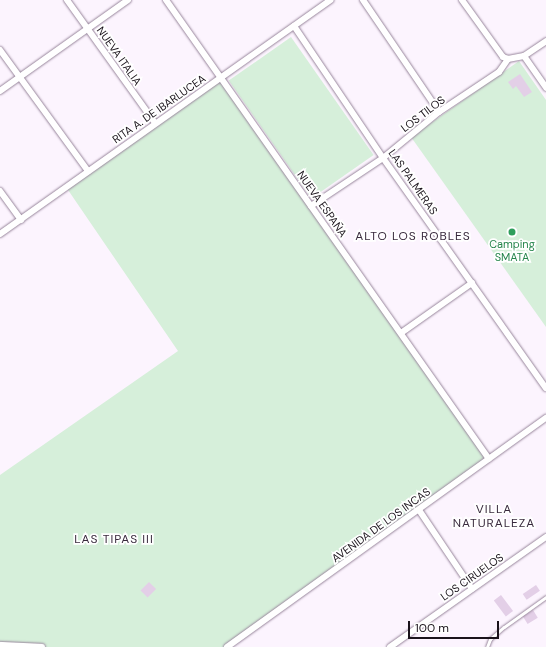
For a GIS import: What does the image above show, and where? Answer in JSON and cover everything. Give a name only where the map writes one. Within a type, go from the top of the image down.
[{"type":"street","name":"NUEVA ITALIA","points":[[67,0],[155,123]]},
{"type":"street","points":[[0,91],[128,0]]},
{"type":"street","name":"NUEVA ESPAÑA","points":[[166,0],[489,459]]},
{"type":"street","name":"RITA A. DE IBARLUCEA","points":[[0,234],[330,0]]},
{"type":"street","points":[[363,0],[439,112]]},
{"type":"street","points":[[462,0],[499,54],[508,59],[524,56],[546,41]]},
{"type":"street","name":"LAS PALMERAS","points":[[294,26],[383,158],[546,388]]},
{"type":"street","points":[[0,50],[88,171]]},
{"type":"street","points":[[524,56],[546,88]]},
{"type":"street","name":"LOS TILOS","points":[[311,206],[383,158],[439,112],[499,72],[508,59]]},
{"type":"street","points":[[0,191],[21,220]]},
{"type":"street","points":[[401,333],[472,283]]},
{"type":"street","name":"AVENIDA DE LOS INCAS","points":[[227,647],[546,418]]},
{"type":"street","points":[[418,510],[472,589]]},
{"type":"street","name":"LOS CIRUELOS","points":[[390,647],[546,537]]},
{"type":"street","points":[[0,645],[42,647]]},
{"type":"lane","points":[[487,647],[490,639],[504,627],[546,597]]},
{"type":"green space","points":[[291,37],[374,155],[311,199],[229,81]]},
{"type":"green space","name":"Camping SMATA","points":[[519,61],[546,100],[546,327],[411,137]]},
{"type":"green space","points":[[221,78],[489,459],[227,647],[0,647],[0,475],[178,351],[66,187]]},
{"type":"building","points":[[520,74],[532,92],[524,97],[516,86],[513,89],[508,82]]},
{"type":"building","points":[[149,582],[156,589],[148,598],[141,590]]},
{"type":"building","points":[[536,585],[540,591],[527,600],[523,594]]},
{"type":"building","points":[[501,595],[513,611],[506,616],[494,600]]},
{"type":"building","points":[[533,610],[538,618],[528,624],[523,616]]},
{"type":"place","name":"Camping SMATA","points":[[512,232]]},
{"type":"district","name":"ALTO LOS ROBLES","points":[[413,237]]},
{"type":"district","name":"VILLA NATURALEZA","points":[[494,517]]},
{"type":"district","name":"LAS TIPAS III","points":[[114,540]]}]
